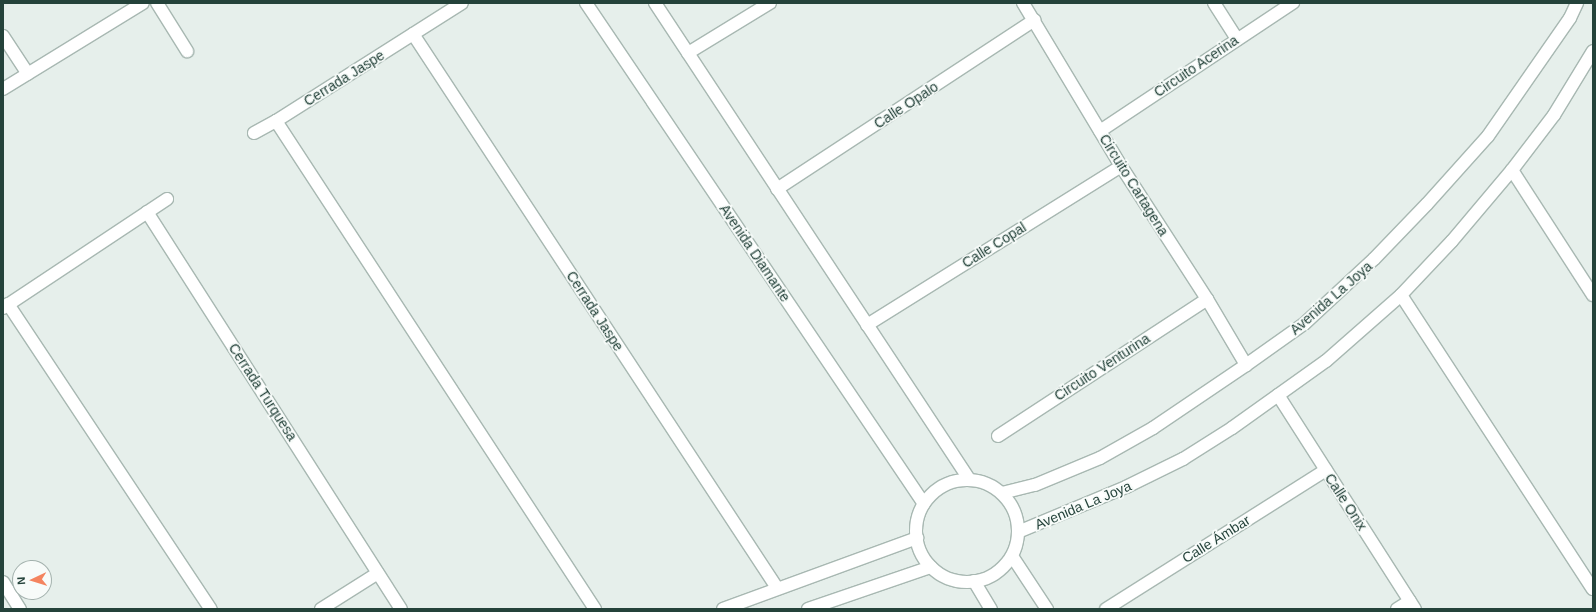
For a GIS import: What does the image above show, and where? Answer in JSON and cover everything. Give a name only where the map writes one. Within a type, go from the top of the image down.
[{"type":"street","points":[[3,89],[143,3]]},
{"type":"street","points":[[157,3],[187,51]]},
{"type":"street","name":"Cerrada Jaspe","points":[[254,133],[276,121],[462,3]]},
{"type":"street","name":"Avenida Diamante","points":[[586,3],[924,504]]},
{"type":"street","points":[[655,3],[969,479]]},
{"type":"street","points":[[688,53],[770,3]]},
{"type":"street","name":"Circuito Cartagena","points":[[1023,3],[1121,166],[1207,299],[1246,365]]},
{"type":"street","points":[[1214,3],[1237,39]]},
{"type":"street","name":"Circuito Acerina","points":[[1100,131],[1293,3]]},
{"type":"street","name":"Avenida La Joya","points":[[1002,493],[1035,485],[1100,458],[1153,428],[1304,324],[1374,259],[1427,204],[1488,136],[1570,18],[1577,3]]},
{"type":"street","name":"Calle Opalo","points":[[777,189],[1034,20]]},
{"type":"street","name":"Cerrada Jaspe","points":[[413,34],[777,588]]},
{"type":"street","points":[[3,36],[28,74]]},
{"type":"street","name":"Avenida La Joya","points":[[1018,532],[1126,487],[1183,459],[1326,361],[1401,295],[1452,241],[1512,170],[1554,114],[1593,51]]},
{"type":"street","points":[[276,121],[595,609]]},
{"type":"street","name":"Calle Copal","points":[[867,325],[1121,166]]},
{"type":"street","points":[[1512,170],[1593,295]]},
{"type":"street","points":[[167,199],[6,306],[210,609]]},
{"type":"street","name":"Cerrada Turquesa","points":[[148,212],[401,609]]},
{"type":"street","points":[[1401,295],[1593,589]]},
{"type":"street","name":"Circuito Venturina","points":[[998,436],[1207,299]]},
{"type":"street","name":"Calle Onix","points":[[1278,395],[1412,605]]},
{"type":"street","name":"Calle Ámbar","points":[[1106,609],[1326,470]]},
{"type":"street","points":[[969,479],[986,483],[1002,493],[1011,504],[1017,517],[1018,532],[1016,545],[1012,556],[1002,568],[989,577],[974,581],[958,581],[944,576],[931,567],[922,553],[917,538],[917,520],[924,504],[936,490],[951,482],[969,479]]},
{"type":"street","points":[[723,609],[917,538]]},
{"type":"street","points":[[1012,556],[1047,609]]},
{"type":"street","points":[[808,609],[931,567]]},
{"type":"street","points":[[321,609],[378,573]]},
{"type":"street","points":[[974,581],[991,609]]},
{"type":"street","points":[[3,582],[20,609]]},
{"type":"street","points":[[1397,609],[1412,605]]}]
